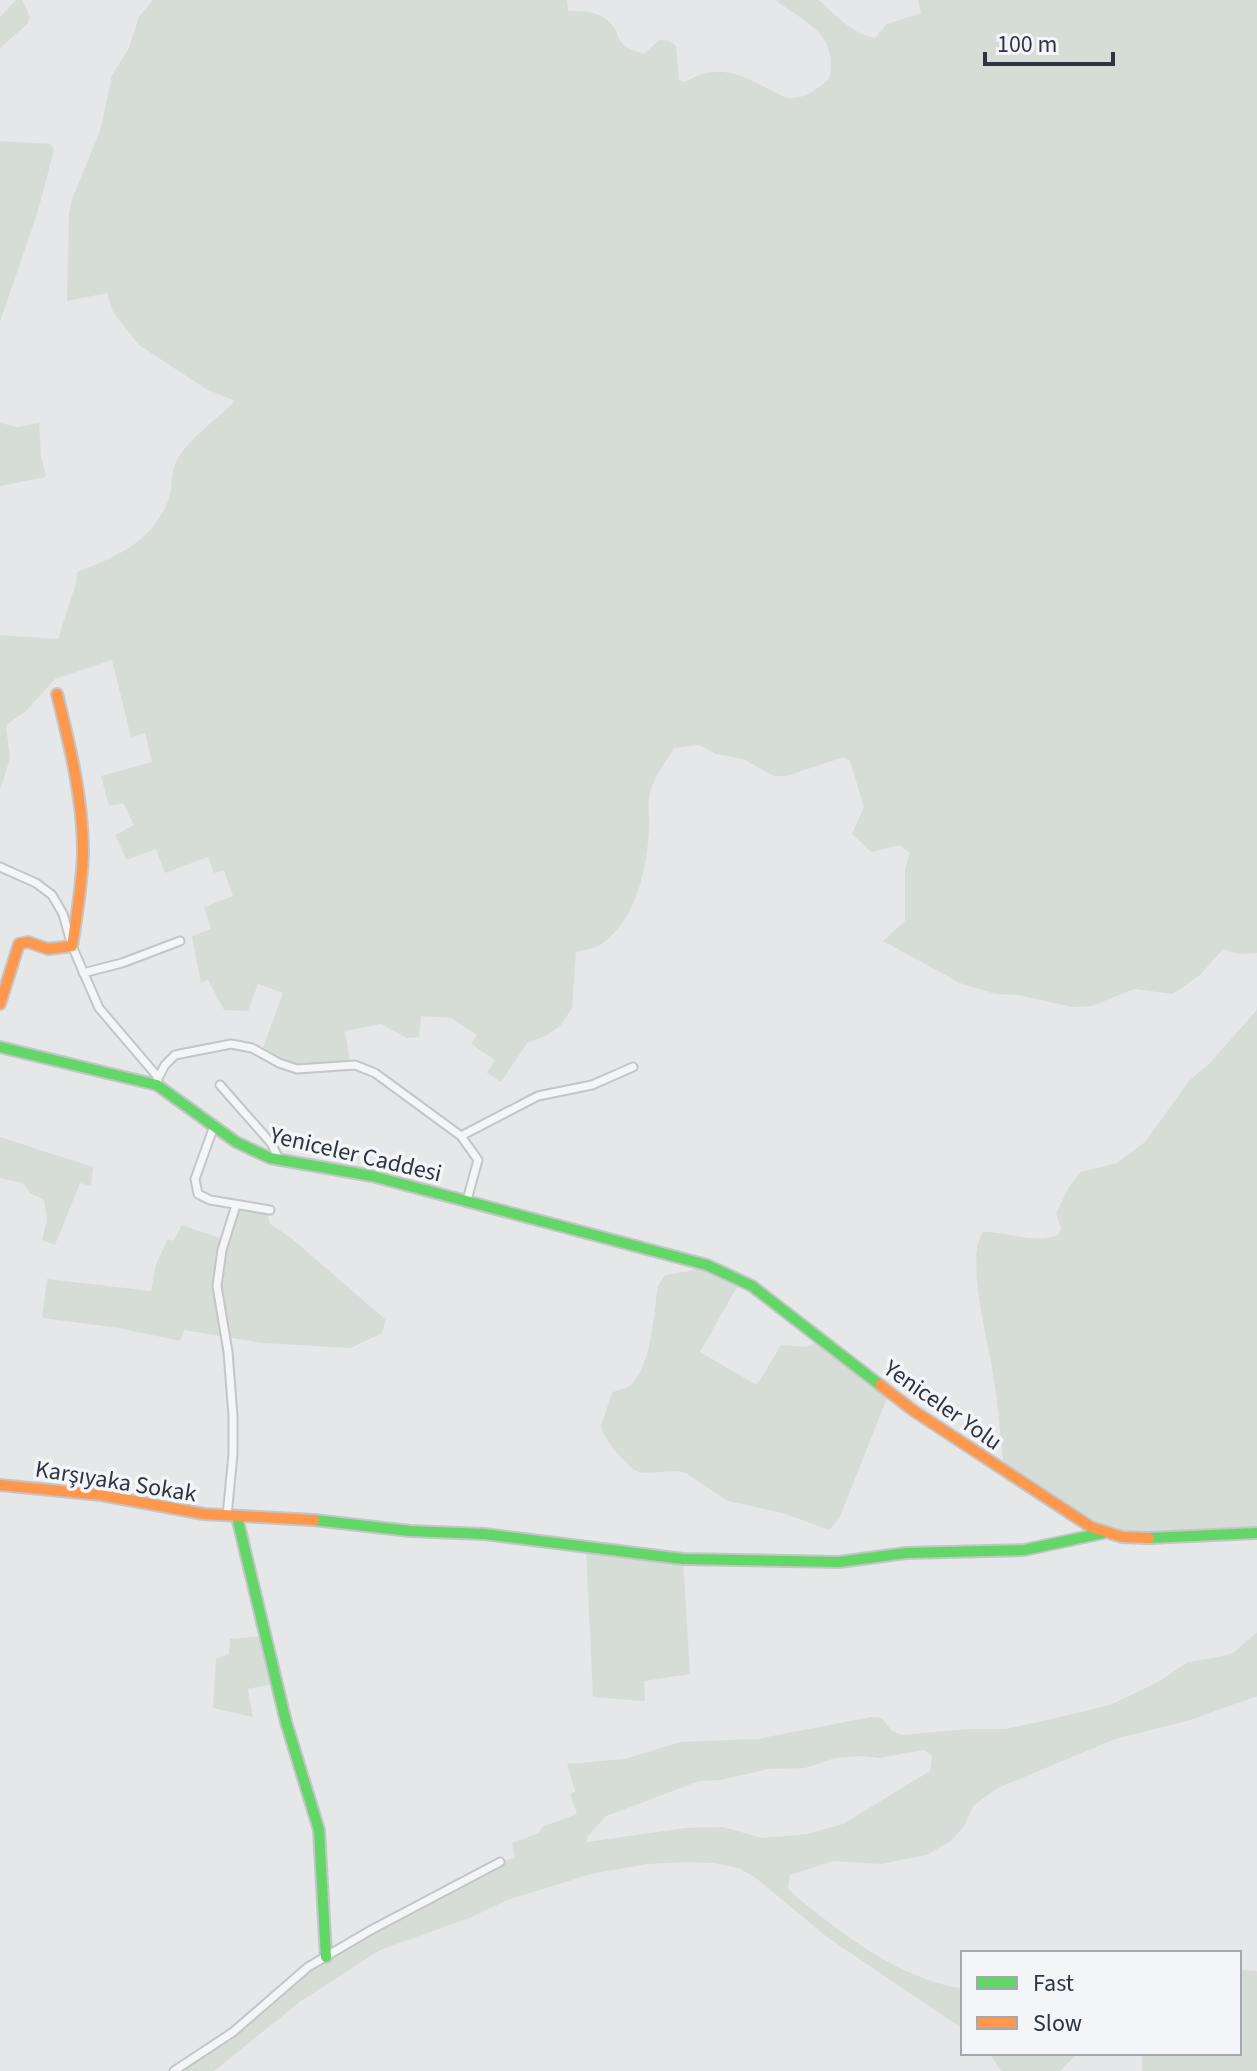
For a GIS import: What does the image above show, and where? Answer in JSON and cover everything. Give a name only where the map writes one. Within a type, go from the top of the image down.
[{"type":"street","points":[[57,694],[71,755],[82,838],[83,871],[72,946]]},
{"type":"street","points":[[0,867],[36,883],[52,895],[63,914],[72,946],[99,1008],[158,1082],[165,1065],[175,1055],[231,1044],[252,1048],[297,1069],[355,1065],[375,1073],[461,1136],[478,1160],[467,1200]]},
{"type":"street","points":[[83,973],[122,963],[180,941]]},
{"type":"street","points":[[0,1004],[19,944],[28,942],[55,950],[72,946]]},
{"type":"street","name":"Yeniceler Caddesi","points":[[0,1047],[158,1082],[247,1149],[280,1161],[372,1176],[626,1243]]},
{"type":"street","points":[[461,1136],[538,1096],[592,1085],[633,1067]]},
{"type":"street","points":[[220,1085],[271,1143],[280,1161]]},
{"type":"street","points":[[214,1126],[195,1179],[196,1190],[210,1200],[270,1210]]},
{"type":"street","points":[[236,1205],[222,1250],[217,1286],[228,1352],[234,1425],[232,1517],[286,1722],[319,1830],[326,1957]]},
{"type":"street","name":"Yeniceler Yolu","points":[[626,1243],[707,1265],[752,1286],[914,1411],[1073,1517],[1103,1533],[1164,1539],[1257,1533]]},
{"type":"street","name":"Karşıyaka Sokak","points":[[0,1485],[101,1495],[204,1514],[484,1534],[683,1559],[839,1562],[906,1553],[1024,1550],[1103,1533]]},
{"type":"street","points":[[174,2071],[233,2032],[289,1982],[326,1957],[500,1862]]},
{"type":"shaded area","points":[[16,0],[22,0],[30,17],[27,24],[0,48],[0,17]]},
{"type":"shaded area","points":[[153,0],[567,0],[568,11],[587,12],[611,23],[623,44],[632,50],[644,54],[658,41],[671,42],[676,46],[679,80],[685,82],[709,73],[730,73],[784,97],[796,98],[829,79],[829,51],[817,31],[775,0],[819,0],[852,28],[875,38],[887,24],[921,13],[918,0],[1257,0],[1257,953],[1239,954],[1223,949],[1200,975],[1173,994],[1134,989],[1092,1006],[1072,1007],[1018,995],[995,994],[960,983],[883,941],[905,921],[905,869],[910,853],[900,845],[871,852],[852,834],[864,807],[850,761],[844,757],[786,776],[774,776],[743,759],[716,754],[699,745],[674,748],[652,786],[642,877],[623,922],[600,945],[576,952],[572,1008],[561,1025],[527,1043],[501,1082],[487,1073],[495,1060],[471,1044],[477,1035],[451,1018],[421,1016],[419,1037],[407,1038],[381,1024],[345,1031],[350,1064],[303,1070],[261,1053],[283,993],[258,984],[248,1011],[224,1010],[208,980],[201,983],[192,936],[211,929],[204,907],[233,896],[224,870],[214,873],[208,857],[165,873],[156,849],[127,860],[115,835],[134,825],[123,803],[109,806],[101,776],[152,762],[145,733],[131,737],[112,660],[55,679],[26,711],[6,725],[10,758],[0,790],[0,635],[58,639],[77,572],[132,546],[154,526],[169,498],[174,466],[181,454],[235,401],[206,389],[139,345],[113,312],[107,293],[67,301],[72,199],[100,131],[112,75],[129,48],[139,17]]},
{"type":"shaded area","points":[[0,141],[50,144],[54,150],[38,211],[0,322]]},
{"type":"shaded area","points":[[0,423],[18,427],[39,423],[46,477],[0,486]]},
{"type":"shaded area","points":[[1257,1006],[1257,1533],[1216,1538],[1104,1533],[1004,1472],[995,1385],[977,1279],[978,1244],[983,1232],[1028,1238],[1057,1236],[1061,1229],[1056,1213],[1070,1185],[1081,1172],[1117,1163],[1145,1142],[1189,1081],[1209,1064],[1256,1011]]},
{"type":"shaded area","points":[[0,1137],[93,1167],[91,1186],[80,1183],[55,1245],[42,1240],[47,1220],[44,1200],[30,1193],[23,1183],[0,1178]]},
{"type":"shaded area","points":[[236,1205],[267,1210],[270,1224],[291,1238],[386,1320],[382,1333],[351,1348],[263,1343],[184,1330],[180,1341],[119,1328],[42,1318],[47,1279],[151,1291],[156,1264],[168,1239],[173,1241],[182,1225],[225,1240]]},
{"type":"shaded area","points":[[704,1264],[741,1280],[700,1352],[757,1385],[781,1345],[807,1347],[820,1341],[889,1393],[839,1519],[829,1530],[783,1513],[728,1501],[686,1473],[642,1473],[634,1470],[614,1450],[603,1433],[601,1426],[612,1393],[633,1383],[645,1362],[658,1286],[665,1275],[690,1271]]},
{"type":"shaded area","points":[[586,1548],[683,1559],[690,1674],[644,1681],[645,1701],[593,1697]]},
{"type":"shaded area","points":[[1257,1632],[1257,1696],[1190,1720],[1115,1739],[998,1788],[974,1805],[964,1826],[951,1841],[926,1855],[880,1864],[833,1861],[790,1875],[788,1888],[793,1894],[872,1953],[916,1975],[961,1988],[961,2028],[827,1937],[756,1878],[739,1868],[714,1863],[648,1864],[591,1874],[507,1900],[472,1917],[380,1950],[301,2001],[214,2071],[175,2071],[216,2044],[308,1967],[500,1862],[515,1858],[512,1843],[577,1814],[570,1794],[575,1791],[567,1764],[625,1759],[680,1742],[757,1739],[871,1717],[882,1718],[891,1730],[902,1735],[1005,1729],[1110,1705],[1158,1682],[1188,1662],[1233,1653]],"holes":[[[924,1750],[932,1756],[930,1771],[843,1824],[807,1834],[762,1838],[723,1827],[685,1828],[587,1842],[587,1837],[606,1816],[699,1781],[720,1780],[768,1769],[805,1768],[835,1758],[879,1758]]]},
{"type":"shaded area","points":[[266,1636],[277,1683],[248,1689],[253,1717],[213,1708],[216,1659],[229,1654],[230,1639]]},
{"type":"shaded area","points":[[1241,1970],[1257,1971],[1257,2071],[1142,2071],[1142,2055],[1241,2055]]},
{"type":"shaded area","points":[[990,2055],[1076,2055],[1060,2071],[1001,2071]]},
{"type":"traffic: fast","points":[[0,1047],[157,1085],[236,1142],[270,1158],[372,1176],[707,1265],[752,1286],[880,1385]]},
{"type":"traffic: fast","points":[[237,1517],[286,1722],[319,1830],[326,1957]]},
{"type":"traffic: fast","points":[[314,1520],[410,1531],[484,1534],[683,1559],[839,1562],[906,1553],[1024,1550],[1103,1533]]},
{"type":"traffic: fast","points":[[1149,1538],[1257,1533]]},
{"type":"traffic: slow","points":[[0,1004],[19,944],[28,942],[48,949],[72,946],[82,877],[81,813],[57,694]]},
{"type":"traffic: slow","points":[[880,1385],[914,1411],[1091,1527],[1122,1537],[1149,1538]]},
{"type":"traffic: slow","points":[[0,1485],[101,1495],[204,1514],[314,1520]]}]
